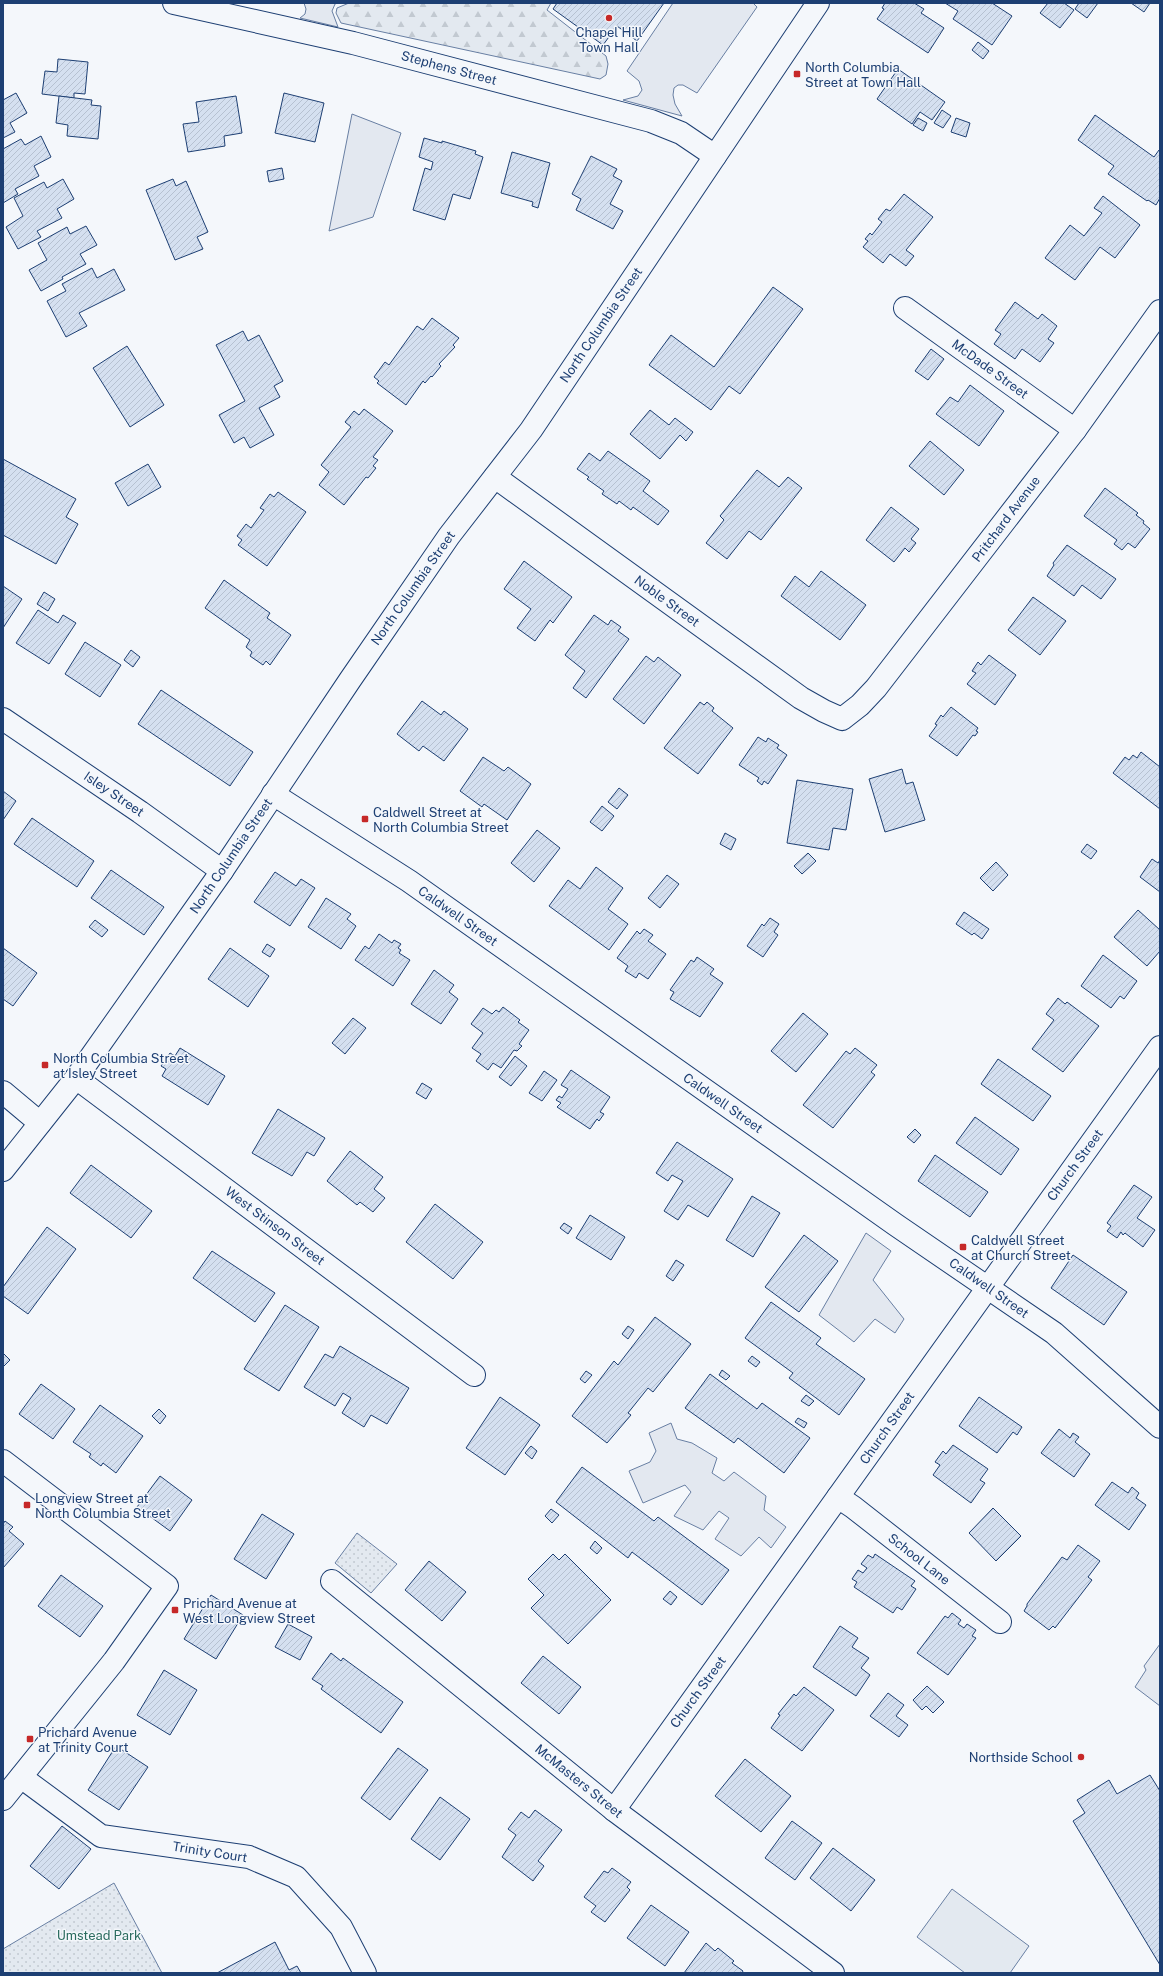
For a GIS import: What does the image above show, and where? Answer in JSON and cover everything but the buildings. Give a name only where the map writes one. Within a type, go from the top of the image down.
[{"type":"street","name":"Stephens Street","points":[[174,3],[353,43],[651,121],[681,133],[715,156]]},
{"type":"street","name":"North Columbia Street","points":[[3,1170],[76,1078],[222,871],[445,542],[530,430],[818,3]]},
{"type":"street","name":"McDade Street","points":[[905,308],[1075,430]]},
{"type":"street","name":"Pritchard Avenue","points":[[842,719],[860,706],[876,688],[1075,430],[1160,311]]},
{"type":"street","name":"Noble Street","points":[[495,477],[801,698],[842,719]]},
{"type":"street","name":"Isley Street","points":[[3,719],[140,812],[222,871]]},
{"type":"street","name":"Caldwell Street","points":[[273,794],[409,881],[896,1225],[1054,1333],[1160,1427]]},
{"type":"street","name":"Church Street","points":[[614,1810],[1160,1047]]},
{"type":"street","name":"West Stinson Street","points":[[76,1078],[474,1375]]},
{"type":"street","points":[[3,1092],[40,1123]]},
{"type":"street","points":[[3,1461],[167,1586],[114,1661],[3,1799]]},
{"type":"street","name":"School Lane","points":[[838,1497],[853,1507],[1000,1622]]},
{"type":"street","name":"McMasters Street","points":[[332,1581],[614,1810],[833,1973]]},
{"type":"street","name":"Trinity Court","points":[[21,1777],[102,1836],[249,1857],[296,1877],[340,1927],[366,1973]]},
{"type":"green space","points":[[349,3],[551,3],[547,10],[606,56],[608,64],[606,75],[600,79],[341,23],[336,13],[337,8]]},
{"type":"green space","points":[[357,1533],[397,1564],[371,1593],[335,1563]]},
{"type":"green space","name":"Umstead Park","points":[[114,1883],[162,1973],[3,1973],[3,1949]]},
{"type":"green space","points":[[952,1889],[1029,1946],[1010,1973],[965,1973],[917,1937]]},
{"type":"shaded area","points":[[304,3],[337,3],[332,11],[338,27],[300,18],[305,14],[306,9]]},
{"type":"shaded area","points":[[673,3],[753,3],[757,7],[697,93],[683,85],[678,85],[674,88],[673,95],[675,104],[682,116],[623,100],[638,96],[642,90],[639,81],[627,71]]},
{"type":"shaded area","points":[[352,114],[401,133],[373,217],[329,231]]},
{"type":"shaded area","points":[[866,1233],[891,1251],[873,1280],[904,1319],[895,1333],[875,1319],[854,1342],[819,1315]]},
{"type":"shaded area","points":[[671,1423],[677,1439],[692,1443],[717,1458],[712,1473],[724,1481],[734,1472],[766,1496],[764,1510],[786,1527],[771,1548],[759,1537],[741,1556],[715,1539],[729,1518],[719,1511],[703,1530],[674,1516],[691,1492],[685,1485],[643,1503],[629,1471],[650,1462],[656,1451],[649,1433]]},
{"type":"shaded area","points":[[1160,1644],[1160,1706],[1135,1687],[1146,1670],[1144,1666]]},
{"type":"place","name":"Chapel Hill Town Hall","points":[[609,18]]},
{"type":"place","name":"North Columbia Street at Town Hall","points":[[797,74]]},
{"type":"place","name":"Caldwell Street at North Columbia Street","points":[[365,819]]},
{"type":"place","name":"North Columbia Street at Isley Street","points":[[45,1065]]},
{"type":"place","name":"Caldwell Street at Church Street","points":[[963,1247]]},
{"type":"place","name":"Longview Street at North Columbia Street","points":[[27,1505]]},
{"type":"place","name":"Prichard Avenue at West Longview Street","points":[[175,1610]]},
{"type":"place","name":"Prichard Avenue at Trinity Court","points":[[30,1739]]},
{"type":"place","name":"Northside School","points":[[1081,1757]]}]
